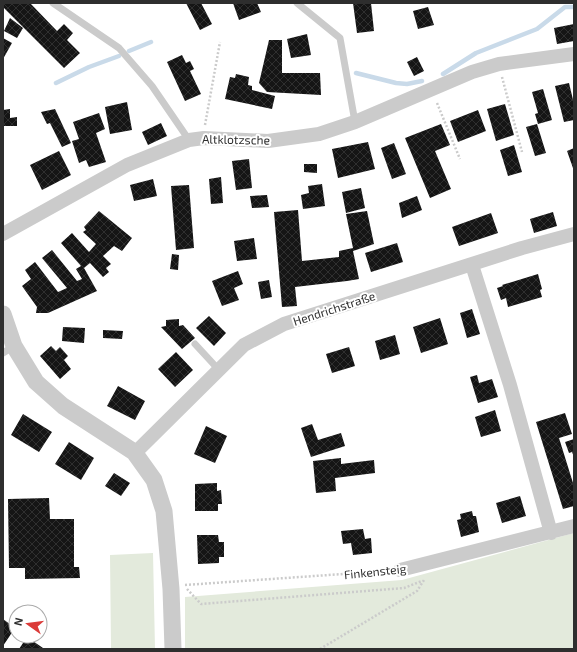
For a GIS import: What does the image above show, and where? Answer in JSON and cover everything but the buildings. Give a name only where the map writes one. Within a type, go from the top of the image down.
[{"type":"street","name":"Altklotzsche","points":[[3,234],[127,165],[189,140],[204,138],[268,142],[320,134],[355,122],[472,72],[499,64],[574,54]]},
{"type":"street","name":"Hendrichstraße","points":[[134,452],[140,448],[244,345],[284,324],[336,306],[472,265],[522,248],[574,234]]},
{"type":"street","points":[[472,265],[510,385],[551,532]]},
{"type":"street","points":[[3,314],[8,350],[36,382],[63,406],[134,452],[154,480],[164,511],[171,589],[173,649]]},
{"type":"street","name":"Finkensteig","points":[[400,570],[574,526]]},
{"type":"lane","points":[[53,3],[119,48],[152,86],[189,140]]},
{"type":"lane","points":[[297,3],[340,38],[355,122]]},
{"type":"lane","points":[[195,344],[219,370]]},
{"type":"path","points":[[204,138],[220,42]]},
{"type":"path","points":[[499,64],[522,152]]},
{"type":"path","points":[[432,90],[460,160]]},
{"type":"path","points":[[320,649],[417,591],[438,560]]},
{"type":"path","name":"Finkensteig","points":[[400,570],[183,585],[201,604],[404,588],[424,580]]},
{"type":"shaded area","points":[[574,533],[574,649],[185,649],[185,597],[402,580]]},
{"type":"shaded area","points":[[153,553],[155,649],[111,649],[110,555]]},
{"type":"waterway","points":[[443,74],[476,53],[537,29],[565,7],[574,7]]},
{"type":"waterway","points":[[129,51],[151,42]]},
{"type":"waterway","points":[[56,83],[89,67],[119,56]]},
{"type":"waterway","points":[[356,73],[396,83],[407,84],[422,81]]}]
